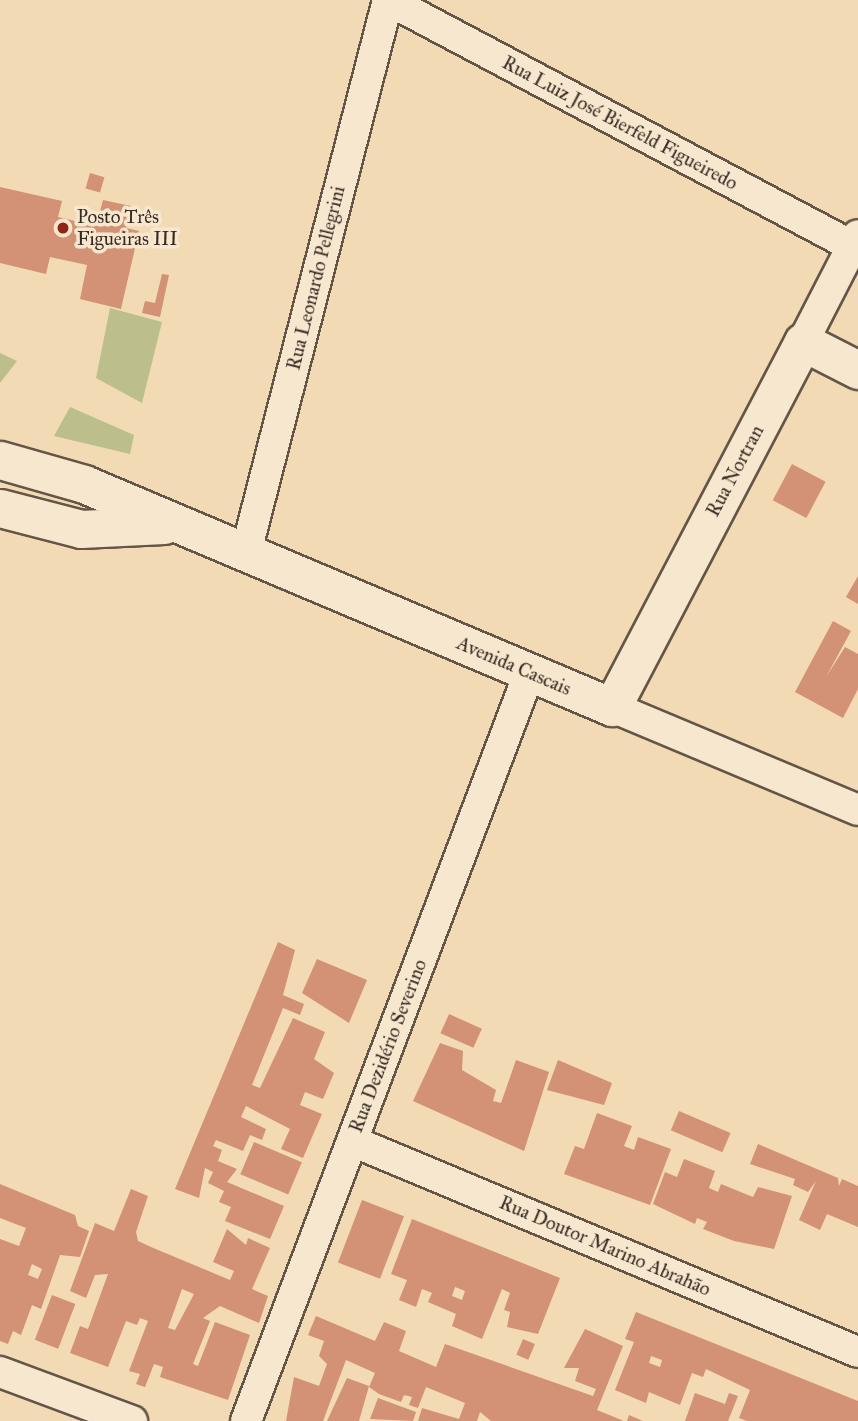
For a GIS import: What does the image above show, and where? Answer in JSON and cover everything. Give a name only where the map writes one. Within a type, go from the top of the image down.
[{"type":"street","name":"Rua Luiz José Bierfeld Figueiredo","points":[[388,0],[855,240]]},
{"type":"street","name":"Rua Leonardo Pellegrini","points":[[245,556],[388,0]]},
{"type":"street","name":"Rua Nortran","points":[[612,707],[855,240]]},
{"type":"street","points":[[803,342],[858,370]]},
{"type":"street","name":"Avenida Cascais","points":[[0,460],[84,484],[169,524],[530,671],[858,810]]},
{"type":"street","name":"Avenida Cascais","points":[[0,508],[82,529],[169,524]]},
{"type":"street","name":"Rua Dezidério Severino","points":[[246,1421],[530,671]]},
{"type":"street","name":"Rua Doutor Marino Abrahão","points":[[352,1141],[858,1352]]},
{"type":"street","points":[[0,1372],[132,1421]]},
{"type":"green space","points":[[110,308],[162,322],[142,403],[96,378]]},
{"type":"green space","points":[[0,353],[17,361],[0,383]]},
{"type":"green space","points":[[70,407],[134,435],[130,454],[54,436]]},
{"type":"building","points":[[90,173],[104,177],[100,193],[86,188]]},
{"type":"building","points":[[0,187],[62,201],[58,217],[96,226],[103,200],[131,206],[126,228],[139,231],[121,309],[80,299],[87,265],[50,257],[46,274],[0,263]]},
{"type":"building","points":[[162,274],[169,275],[160,317],[142,313],[145,301],[155,303]]},
{"type":"building","points":[[792,464],[826,482],[806,518],[773,500]]},
{"type":"building","points":[[858,576],[858,604],[846,597]]},
{"type":"building","points":[[833,621],[851,631],[826,677],[845,647],[858,654],[858,689],[843,718],[795,692]]},
{"type":"building","points":[[278,942],[295,950],[283,995],[304,1004],[300,1015],[283,1008],[252,1085],[260,1088],[293,1018],[325,1032],[314,1059],[334,1073],[323,1099],[305,1092],[300,1105],[322,1114],[303,1158],[281,1149],[290,1129],[246,1106],[241,1117],[266,1129],[262,1140],[250,1135],[243,1151],[216,1140],[213,1146],[222,1150],[218,1161],[237,1169],[227,1182],[284,1206],[270,1239],[225,1221],[231,1207],[219,1202],[224,1191],[208,1183],[213,1172],[205,1168],[199,1198],[175,1189]]},
{"type":"building","points":[[317,959],[367,980],[349,1023],[302,993]]},
{"type":"building","points":[[449,1014],[482,1029],[473,1048],[440,1033]]},
{"type":"building","points":[[440,1043],[463,1051],[462,1070],[496,1090],[493,1101],[501,1103],[516,1060],[549,1072],[524,1151],[413,1101]]},
{"type":"building","points":[[558,1060],[612,1083],[604,1105],[547,1090]]},
{"type":"building","points":[[679,1111],[731,1133],[722,1152],[671,1130]]},
{"type":"building","points":[[597,1113],[632,1126],[624,1146],[634,1150],[638,1137],[671,1149],[650,1205],[564,1174],[575,1146],[584,1149]]},
{"type":"building","points":[[254,1142],[302,1162],[288,1195],[240,1174]]},
{"type":"building","points":[[758,1144],[838,1178],[839,1186],[842,1179],[858,1186],[858,1227],[827,1214],[820,1230],[799,1220],[816,1181],[808,1192],[793,1185],[795,1179],[750,1164]]},
{"type":"building","points":[[684,1159],[715,1171],[709,1188],[718,1192],[721,1184],[753,1197],[758,1187],[792,1196],[774,1249],[734,1241],[703,1229],[707,1222],[697,1218],[695,1224],[653,1204],[665,1172],[677,1177]]},
{"type":"building","points":[[0,1184],[75,1215],[78,1226],[89,1231],[80,1257],[60,1255],[41,1309],[32,1305],[21,1335],[13,1331],[8,1344],[0,1341],[0,1239],[19,1246],[26,1228],[0,1218]],"holes":[[[32,1264],[42,1269],[38,1279],[28,1275]]]},
{"type":"building","points":[[131,1189],[148,1196],[136,1232],[138,1241],[151,1247],[230,1280],[234,1271],[213,1262],[227,1229],[246,1245],[248,1238],[270,1248],[252,1289],[268,1296],[259,1323],[220,1306],[203,1318],[210,1321],[193,1364],[198,1366],[215,1322],[250,1335],[228,1400],[160,1377],[163,1367],[154,1364],[145,1387],[136,1384],[140,1374],[129,1371],[148,1321],[140,1318],[137,1325],[126,1321],[108,1367],[70,1353],[80,1326],[88,1329],[108,1274],[95,1275],[86,1298],[70,1291],[95,1223],[114,1231]],"holes":[[[182,1289],[194,1294],[175,1330],[168,1328]]]},
{"type":"building","points":[[362,1200],[404,1216],[380,1279],[338,1263]]},
{"type":"building","points":[[412,1219],[560,1278],[538,1334],[507,1327],[510,1312],[504,1310],[510,1293],[502,1289],[482,1339],[452,1326],[456,1314],[428,1302],[432,1293],[422,1289],[416,1307],[399,1300],[407,1280],[391,1274]],"holes":[[[455,1287],[465,1291],[462,1300],[452,1296]]]},
{"type":"building","points":[[52,1295],[75,1304],[58,1349],[35,1340]]},
{"type":"building","points":[[636,1312],[858,1401],[858,1421],[747,1421],[739,1418],[750,1390],[706,1369],[703,1377],[692,1373],[680,1405],[649,1392],[646,1403],[615,1390],[634,1342],[625,1339]],"holes":[[[651,1356],[662,1360],[660,1367],[649,1363]]]},
{"type":"building","points":[[316,1316],[375,1341],[384,1322],[406,1331],[399,1351],[436,1367],[445,1344],[593,1396],[596,1389],[575,1381],[579,1368],[564,1368],[585,1329],[623,1346],[597,1410],[624,1421],[491,1421],[480,1412],[477,1421],[418,1421],[422,1408],[459,1419],[465,1403],[426,1387],[418,1408],[409,1405],[412,1397],[404,1395],[401,1402],[369,1387],[375,1373],[346,1360],[323,1421],[286,1421],[294,1377],[319,1386],[327,1364],[319,1356],[324,1341],[308,1335]]},
{"type":"building","points":[[523,1339],[535,1344],[528,1360],[516,1355]]},
{"type":"building","points":[[347,1378],[369,1386],[359,1421],[327,1421]]},
{"type":"building","points":[[695,1393],[725,1404],[729,1393],[738,1396],[728,1421],[685,1421]]},
{"type":"building","points":[[378,1398],[416,1412],[413,1421],[370,1419]]},
{"type":"building","points":[[629,1415],[643,1421],[627,1421]]},
{"type":"place","name":"Posto Três Figueiras III","points":[[63,228]]}]
